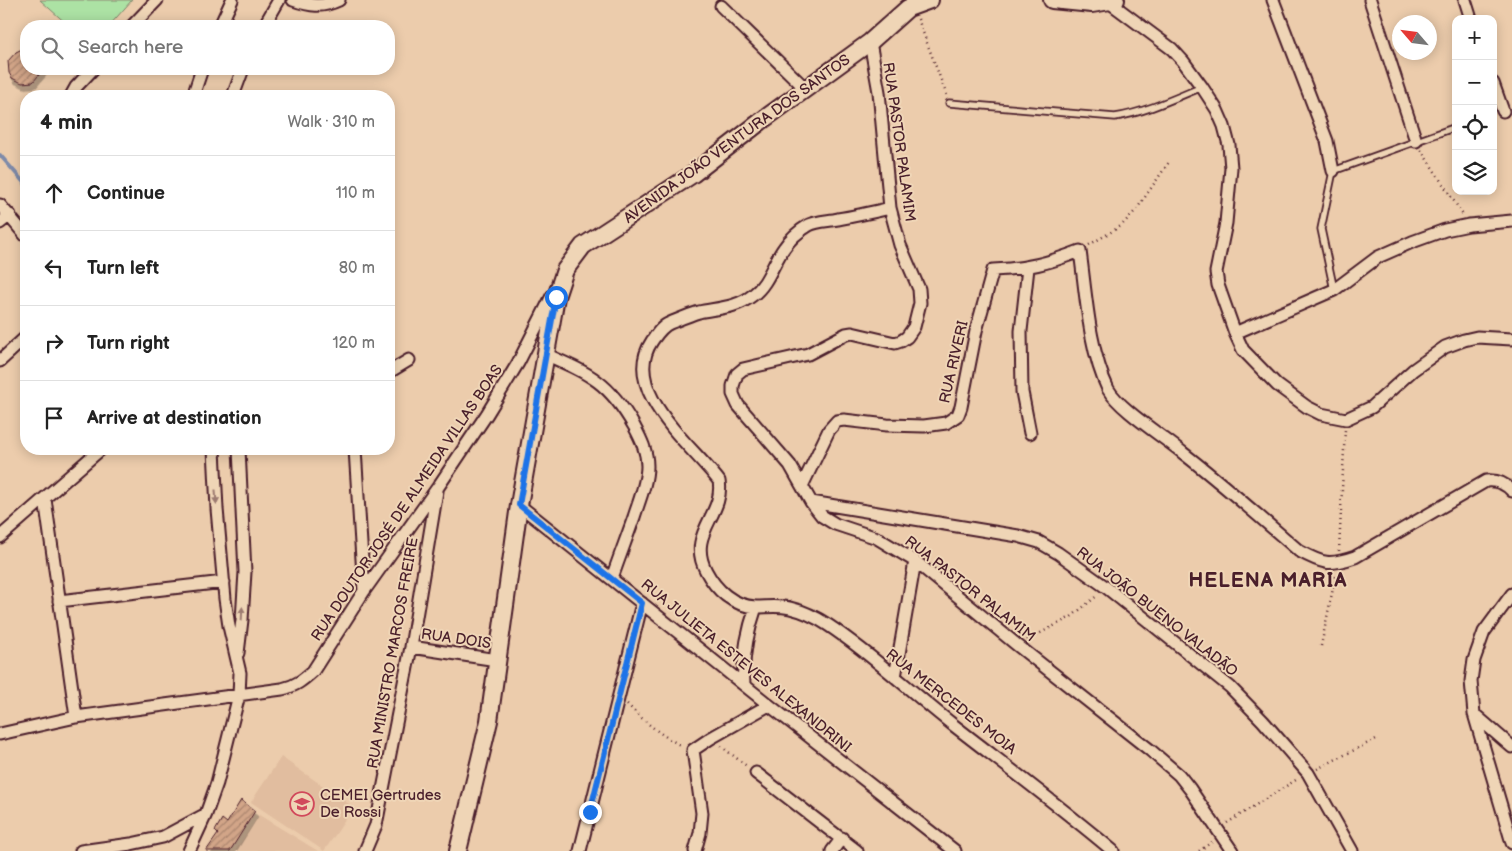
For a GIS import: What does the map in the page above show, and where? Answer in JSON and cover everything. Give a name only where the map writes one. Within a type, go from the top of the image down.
[{"type":"main road","points":[[1052,0],[1092,4],[1112,1]]},
{"type":"main road","name":"AVENIDA JOÃO VENTURA DOS SANTOS","points":[[458,851],[489,721],[519,505],[545,354],[560,281],[572,258],[583,246],[693,174],[870,42],[918,2]]},
{"type":"street","points":[[138,20],[157,0]]},
{"type":"street","points":[[223,20],[232,0]]},
{"type":"street","points":[[267,20],[279,0]]},
{"type":"street","points":[[293,0],[320,6],[339,0]]},
{"type":"street","points":[[1273,0],[1327,142],[1333,171]]},
{"type":"street","points":[[1370,0],[1416,142]]},
{"type":"street","points":[[1465,0],[1470,15]]},
{"type":"street","points":[[1112,1],[1183,60],[1217,110],[1224,126],[1229,145],[1231,168],[1226,223],[1216,272],[1218,285],[1243,350],[1277,385],[1307,407],[1321,414],[1346,418],[1372,407],[1413,370],[1445,347],[1477,337],[1512,339]]},
{"type":"street","points":[[721,6],[806,89]]},
{"type":"street","name":"RUA PASTOR PALAMIM","points":[[870,42],[879,92],[890,208],[900,245],[918,289],[920,303],[914,327],[907,337],[895,343],[852,333],[846,334],[808,354],[743,369],[734,379],[733,394],[738,405],[790,466],[810,502],[828,520],[877,538],[915,561],[1017,645],[1150,750],[1179,775],[1232,851]]},
{"type":"street","points":[[74,90],[87,75]]},
{"type":"street","points":[[195,90],[200,75]]},
{"type":"street","points":[[235,90],[241,75]]},
{"type":"street","points":[[0,205],[20,228]]},
{"type":"street","name":"RUA MERCEDES MOIA","points":[[890,208],[810,224],[787,243],[763,285],[753,295],[730,307],[698,313],[667,324],[647,348],[644,378],[649,393],[660,412],[719,481],[719,496],[701,540],[699,552],[701,560],[721,592],[743,605],[790,608],[808,614],[828,625],[1113,851]]},
{"type":"street","points":[[0,223],[10,215]]},
{"type":"street","points":[[1235,333],[1334,290],[1378,257],[1412,242],[1445,230],[1469,225],[1512,221]]},
{"type":"street","points":[[1030,433],[1022,392],[1022,331],[1028,268],[1080,251],[1093,340],[1100,372],[1110,391],[1122,406],[1184,453],[1300,551],[1316,560],[1326,563],[1338,563],[1355,557],[1486,481],[1494,480],[1501,482],[1512,491]]},
{"type":"street","name":"RUA RIVERI","points":[[802,486],[829,430],[837,421],[924,426],[946,423],[958,415],[976,331],[994,270],[1028,268]]},
{"type":"street","name":"RUA DOUTOR JOSÉ DE ALMEIDA VILLAS BOAS","points":[[0,734],[76,717],[282,689],[295,686],[303,680],[313,670],[364,591],[487,414],[518,363],[560,281]]},
{"type":"street","points":[[0,361],[20,343]]},
{"type":"street","points":[[545,354],[580,370],[605,386],[617,398],[643,442],[647,466],[645,480],[641,497],[612,578]]},
{"type":"street","points":[[395,368],[409,360]]},
{"type":"street","points":[[0,537],[94,455]]},
{"type":"street","points":[[189,851],[206,814],[217,783],[239,695],[240,673],[229,626],[224,582],[214,455]]},
{"type":"street","points":[[237,662],[242,620],[244,572],[239,455]]},
{"type":"street","points":[[355,455],[364,591]]},
{"type":"street","name":"RUA MINISTRO MARCOS FREIRE","points":[[365,851],[376,825],[411,647],[438,487]]},
{"type":"street","points":[[46,498],[76,717]]},
{"type":"street","name":"RUA JOÃO BUENO VALADÃO","points":[[810,502],[1030,539],[1058,553],[1107,588],[1230,688],[1263,721],[1308,773],[1352,851]]},
{"type":"street","name":"RUA JULIETA ESTEVES ALEXANDRINI","points":[[519,505],[955,851]]},
{"type":"street","points":[[895,677],[915,561]]},
{"type":"street","points":[[59,601],[224,582]]},
{"type":"street","points":[[1512,594],[1484,632],[1477,648],[1471,681],[1474,714],[1512,843]]},
{"type":"street","points":[[580,851],[642,603]]},
{"type":"street","points":[[744,684],[744,648],[748,628],[756,607]]},
{"type":"street","name":"RUA DOIS","points":[[411,647],[498,660]]},
{"type":"street","points":[[695,851],[700,833],[702,813],[693,750],[769,705]]},
{"type":"street","points":[[1474,714],[1512,747]]},
{"type":"street","points":[[756,773],[857,851]]},
{"type":"street","points":[[81,851],[131,844],[163,836],[206,814]]},
{"type":"street","points":[[832,851],[842,838]]},
{"type":"lane","points":[[950,103],[1115,117],[1142,111],[1202,87]]},
{"type":"lane","points":[[1334,290],[1321,229],[1333,171],[1452,128]]},
{"type":"path","points":[[918,2],[950,103]]},
{"type":"path","points":[[1416,142],[1469,225]]},
{"type":"path","points":[[1080,251],[1121,226],[1136,210],[1169,162]]},
{"type":"path","points":[[1321,646],[1338,563],[1346,418]]},
{"type":"path","points":[[1017,645],[1071,617],[1107,588]]},
{"type":"path","points":[[620,697],[647,724],[668,739],[693,750]]},
{"type":"path","points":[[711,738],[756,773]]},
{"type":"path","points":[[1199,851],[1220,832],[1308,773],[1378,738]]},
{"type":"shaded area","name":"CEMEI Gertrudes De Rossi","points":[[281,757],[352,806],[324,851],[251,802]]},
{"type":"shaded area","points":[[259,815],[318,851],[235,851]]},
{"type":"green space","points":[[40,0],[132,0],[114,20],[62,20]]},
{"type":"building","points":[[20,50],[20,75],[39,75],[33,82],[22,83],[12,78],[9,73],[8,61]]},
{"type":"building","points":[[241,800],[255,811],[230,851],[206,851],[218,834],[215,831],[222,819],[227,823]]},
{"type":"waterway","points":[[0,155],[20,178]]},
{"type":"place","name":"CEMEI Gertrudes De Rossi","points":[[302,804]]},
{"type":"district","name":"HELENA MARIA","points":[[1268,581]]},
{"type":"route","points":[[556,297],[519,505],[642,603],[590,812]]}]
